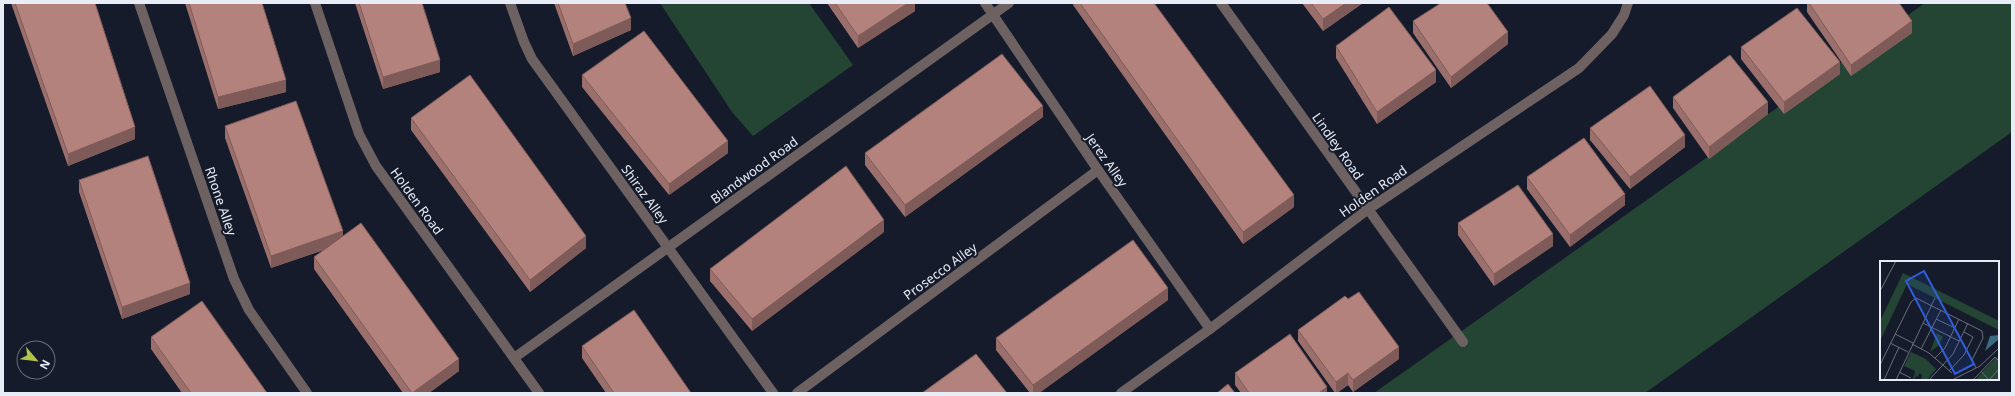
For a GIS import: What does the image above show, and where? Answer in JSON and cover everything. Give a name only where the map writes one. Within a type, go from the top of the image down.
[{"type":"street","name":"Rhone Alley","points":[[139,3],[234,279],[249,310],[307,393]]},
{"type":"street","name":"Holden Road","points":[[315,3],[359,134],[376,166],[539,393]]},
{"type":"street","name":"Shiraz Alley","points":[[510,3],[524,42],[532,59],[773,393]]},
{"type":"street","name":"Jerez Alley","points":[[985,3],[1098,170],[1210,329]]},
{"type":"street","name":"Blandwood Road","points":[[514,358],[1009,3]]},
{"type":"street","name":"Lindley Road","points":[[1221,3],[1367,210],[1463,342]]},
{"type":"street","name":"Holden Road","points":[[1121,393],[1210,329],[1367,210],[1579,68],[1612,34],[1624,15],[1628,3]]},
{"type":"street","name":"Prosecco Alley","points":[[797,393],[1098,170]]},
{"type":"green space","points":[[660,3],[809,3],[853,65],[753,136],[732,112]]},
{"type":"green space","points":[[1925,3],[2012,3],[2012,132],[1645,393],[1374,393]]},
{"type":"building","points":[[15,3],[95,3],[135,127],[68,154]]},
{"type":"building","points":[[189,3],[262,3],[286,80],[218,97]]},
{"type":"building","points":[[359,3],[422,3],[440,60],[383,77]]},
{"type":"building","points":[[558,3],[625,3],[631,18],[573,44]]},
{"type":"building","points":[[835,3],[908,3],[858,36]]},
{"type":"building","points":[[1080,3],[1154,3],[1294,195],[1243,232]]},
{"type":"building","points":[[1311,3],[1346,3],[1323,19]]},
{"type":"building","points":[[1441,3],[1487,3],[1508,32],[1451,77],[1413,21]]},
{"type":"building","points":[[1809,3],[1899,3],[1912,21],[1851,65]]},
{"type":"building","points":[[1389,7],[1436,70],[1377,112],[1336,46]]},
{"type":"building","points":[[1797,8],[1840,62],[1784,102],[1741,47]]},
{"type":"building","points":[[644,31],[728,141],[669,184],[582,75]]},
{"type":"building","points":[[1002,54],[1043,106],[905,205],[865,153]]},
{"type":"building","points":[[1730,55],[1768,102],[1709,147],[1673,97]]},
{"type":"building","points":[[470,75],[586,236],[530,280],[411,118]]},
{"type":"building","points":[[1650,86],[1685,135],[1630,177],[1590,128]]},
{"type":"building","points":[[296,101],[343,231],[271,256],[225,126]]},
{"type":"building","points":[[1584,138],[1625,194],[1570,235],[1527,177]]},
{"type":"building","points":[[148,156],[190,283],[122,307],[79,180]]},
{"type":"building","points":[[846,166],[884,220],[752,319],[710,269]]},
{"type":"building","points":[[1518,185],[1553,234],[1494,274],[1458,223]]},
{"type":"building","points":[[361,223],[459,359],[412,393],[314,257]]},
{"type":"building","points":[[1133,240],[1168,288],[1033,385],[996,338]]},
{"type":"building","points":[[1359,292],[1399,347],[1353,380],[1348,373],[1336,382],[1298,330],[1345,296],[1348,299]]},
{"type":"building","points":[[202,301],[267,393],[191,393],[151,337]]},
{"type":"building","points":[[634,310],[691,393],[614,393],[582,346]]},
{"type":"building","points":[[1290,334],[1327,387],[1319,393],[1249,393],[1235,373]]},
{"type":"building","points":[[976,354],[1007,393],[922,393]]},
{"type":"building","points":[[1228,384],[1235,393],[1217,393]]}]
